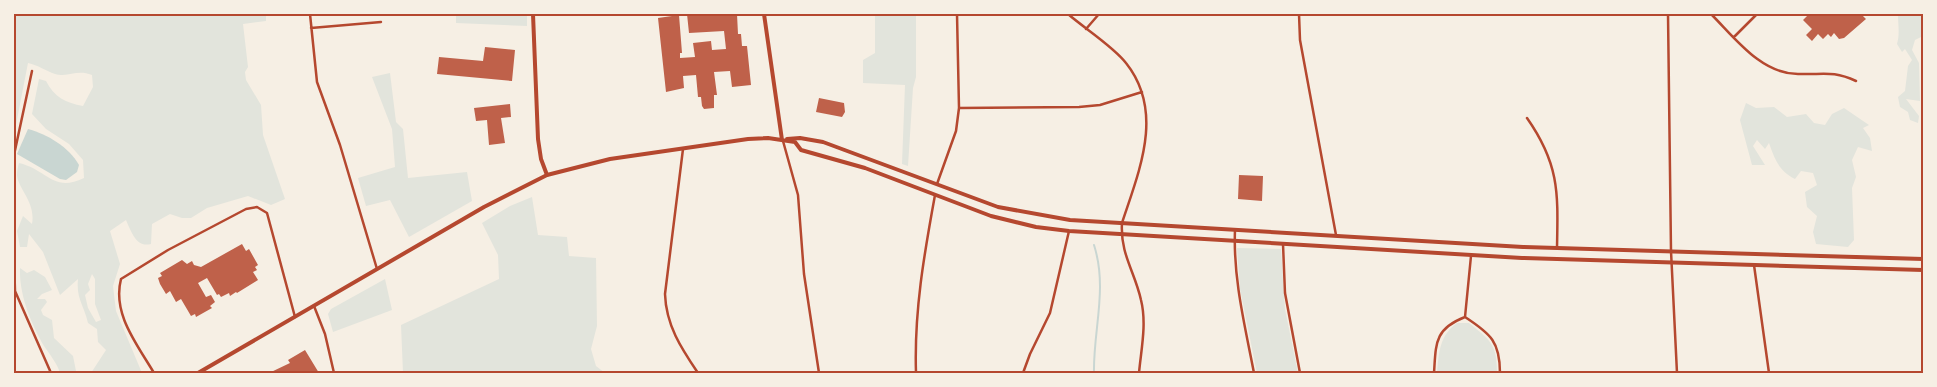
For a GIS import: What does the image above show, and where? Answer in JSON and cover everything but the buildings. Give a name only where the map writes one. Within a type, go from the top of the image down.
[{"type":"main road","points":[[532,14],[538,139],[541,158],[547,175]]},
{"type":"main road","points":[[764,14],[782,140]]},
{"type":"main road","points":[[782,140],[800,138],[824,142],[998,207],[1037,216],[1336,237],[1557,248],[1923,259]]},
{"type":"main road","points":[[199,373],[508,194],[547,175],[602,160],[748,139],[795,142],[801,150],[865,168],[935,196],[1011,222],[1069,231],[1471,256],[1923,270]]},
{"type":"street","points":[[310,14],[318,82],[343,153],[377,269]]},
{"type":"street","points":[[937,184],[956,131],[959,108],[957,14]]},
{"type":"street","points":[[1068,14],[1125,61],[1142,92],[1146,108],[1147,128],[1144,149],[1122,223],[1121,235],[1124,252],[1138,288],[1143,308],[1139,373]]},
{"type":"street","points":[[1086,29],[1099,14]]},
{"type":"street","points":[[1298,14],[1301,46],[1336,237]]},
{"type":"street","points":[[1668,14],[1671,251],[1677,373]]},
{"type":"street","points":[[1711,14],[1762,63],[1776,70],[1797,74],[1839,73],[1856,81]]},
{"type":"street","points":[[1734,37],[1756,14]]},
{"type":"street","points":[[311,28],[381,22]]},
{"type":"street","points":[[14,155],[32,71]]},
{"type":"street","points":[[959,108],[1079,107],[1100,105],[1142,92]]},
{"type":"street","points":[[1527,118],[1539,136],[1555,174],[1558,192],[1557,248]]},
{"type":"street","points":[[782,140],[798,195],[804,274],[819,373]]},
{"type":"street","points":[[683,147],[665,294],[666,308],[672,330],[698,373]]},
{"type":"street","points":[[916,373],[914,338],[917,296],[935,196]]},
{"type":"street","points":[[154,373],[121,312],[118,289],[121,279],[168,250],[246,209],[257,207],[267,213],[294,317]]},
{"type":"street","points":[[1235,230],[1236,280],[1254,373]]},
{"type":"street","points":[[1023,373],[1050,313],[1069,231]]},
{"type":"street","points":[[1283,244],[1286,303],[1300,373]]},
{"type":"street","points":[[1465,317],[1471,256]]},
{"type":"street","points":[[14,258],[15,291],[51,373]]},
{"type":"street","points":[[1754,265],[1770,373]]},
{"type":"street","points":[[314,306],[325,334],[334,373]]},
{"type":"street","points":[[1434,373],[1436,344],[1441,332],[1455,321],[1465,317]]},
{"type":"street","points":[[1465,317],[1488,334],[1495,343],[1500,352],[1500,373]]},
{"type":"shaded area","points":[[14,14],[266,14],[266,21],[243,24],[248,67],[245,72],[246,80],[261,105],[263,135],[285,199],[271,205],[248,196],[207,208],[191,218],[182,218],[170,214],[152,224],[151,244],[146,245],[135,238],[126,220],[110,231],[120,264],[113,286],[116,311],[142,373],[91,373],[106,350],[98,342],[97,329],[88,323],[79,297],[78,279],[60,295],[43,252],[29,234],[27,247],[20,247],[17,231],[23,216],[32,224],[33,216],[18,180],[19,163],[37,170],[57,182],[73,182],[84,178],[83,160],[69,144],[46,129],[32,114],[39,79],[46,81],[49,87],[61,98],[83,106],[93,87],[92,75],[81,73],[60,75],[28,63],[14,135]],"holes":[[[92,274],[95,279],[95,304],[101,320],[96,322],[88,308],[85,295],[90,290],[88,284]]]},
{"type":"shaded area","points":[[456,14],[527,14],[527,26],[456,23]]},
{"type":"shaded area","points":[[875,14],[916,14],[916,77],[913,88],[908,166],[902,164],[905,85],[863,83],[863,60],[875,53]]},
{"type":"shaded area","points":[[1898,14],[1923,14],[1923,36],[1915,40],[1912,50],[1919,63],[1920,101],[1906,99],[1919,116],[1918,123],[1910,120],[1908,112],[1900,107],[1898,97],[1905,91],[1908,66],[1912,60],[1905,49],[1902,52],[1897,44],[1899,33]]},
{"type":"shaded area","points":[[390,73],[396,122],[403,129],[408,178],[467,172],[472,201],[409,237],[390,200],[366,206],[358,178],[395,167],[392,129],[372,77]]},
{"type":"shaded area","points":[[1746,103],[1756,108],[1774,107],[1787,117],[1806,114],[1814,123],[1825,125],[1832,114],[1844,108],[1869,125],[1863,128],[1870,138],[1872,151],[1858,147],[1852,160],[1856,177],[1852,188],[1854,240],[1848,247],[1816,244],[1813,232],[1817,216],[1807,207],[1805,192],[1817,185],[1813,173],[1801,171],[1795,179],[1778,164],[1769,143],[1765,149],[1757,140],[1753,146],[1765,165],[1752,165],[1740,120]]},
{"type":"shaded area","points":[[28,129],[43,134],[69,152],[79,165],[77,172],[66,180],[60,179],[17,154]]},
{"type":"shaded area","points":[[532,197],[538,235],[567,237],[569,256],[596,258],[597,326],[591,349],[596,366],[605,373],[403,373],[401,325],[499,279],[498,255],[482,223],[510,206]]},
{"type":"shaded area","points":[[1237,248],[1281,249],[1285,309],[1298,373],[1257,373],[1240,289]]},
{"type":"shaded area","points":[[20,268],[27,273],[34,270],[45,277],[52,290],[42,294],[37,299],[45,299],[47,302],[41,310],[43,315],[52,320],[54,338],[73,356],[76,371],[74,373],[60,373],[39,337],[30,318],[24,298]]},
{"type":"shaded area","points":[[385,279],[392,310],[333,332],[328,314],[331,309]]},
{"type":"shaded area","points":[[1457,323],[1469,323],[1488,339],[1496,355],[1497,373],[1437,373],[1439,352],[1443,339]]},
{"type":"waterway","points":[[1094,245],[1098,261],[1100,293],[1094,373]]}]
